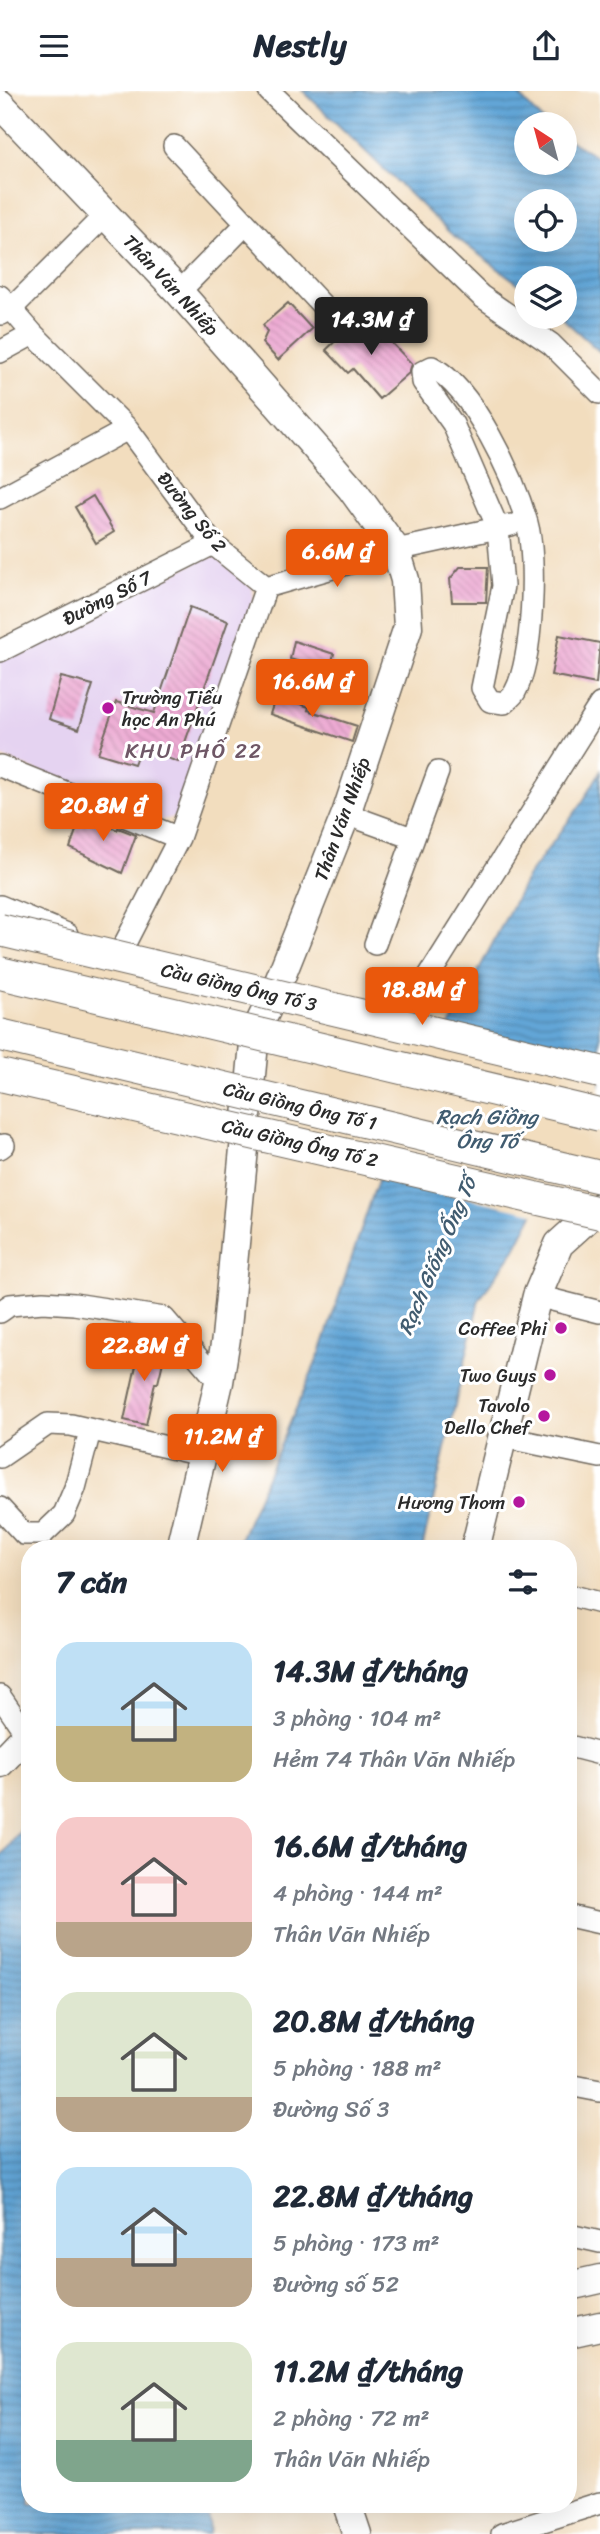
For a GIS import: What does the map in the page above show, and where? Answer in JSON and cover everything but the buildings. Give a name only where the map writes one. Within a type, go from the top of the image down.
[{"type":"main road","name":"Cầu Giồng Ông Tố 3","points":[[0,930],[600,1072]]},
{"type":"main road","name":"Cầu Giồng Ông Tố 3","points":[[0,944],[600,1086]]},
{"type":"main road","points":[[0,973],[600,1115]]},
{"type":"main road","name":"Cầu Giồng Ông Tố 1","points":[[0,1035],[600,1177]]},
{"type":"main road","name":"Cầu Giồng Ống Tố 2","points":[[0,1075],[600,1213]]},
{"type":"street","points":[[269,91],[481,296],[551,344],[600,393]]},
{"type":"street","name":"Thân Văn Nhiếp","points":[[0,104],[179,292],[351,488],[396,550],[405,580],[408,627],[346,814],[274,993],[255,1033],[219,1382],[182,1540]]},
{"type":"street","points":[[174,146],[322,306]]},
{"type":"street","points":[[4,306],[105,215]]},
{"type":"street","points":[[179,292],[246,224]]},
{"type":"street","name":"Đường Số 2","points":[[4,306],[128,429],[213,544],[266,587]]},
{"type":"street","points":[[0,352],[33,334]]},
{"type":"street","points":[[432,367],[446,375],[470,401],[526,522],[530,537],[531,630],[515,692],[504,703],[490,701],[482,688],[503,586],[498,528],[453,424],[423,382],[422,372],[432,367]]},
{"type":"street","points":[[0,498],[128,429]]},
{"type":"street","points":[[120,953],[179,838],[266,587],[396,550],[526,522]]},
{"type":"street","name":"Đường Số 7","points":[[0,651],[213,544]]},
{"type":"street","points":[[0,906],[80,940],[146,963],[398,1025],[600,704]]},
{"type":"street","points":[[0,765],[179,838]]},
{"type":"street","points":[[375,944],[438,772]]},
{"type":"street","points":[[346,814],[412,838]]},
{"type":"street","points":[[477,1540],[537,1296],[559,1244],[600,1207]]},
{"type":"street","points":[[537,1296],[600,1312]]},
{"type":"street","points":[[0,1312],[10,1305],[53,1303],[164,1318],[219,1382]]},
{"type":"street","points":[[0,1457],[48,1425],[71,1425],[201,1455]]},
{"type":"street","points":[[0,1508],[24,1534],[43,1534],[64,1514],[75,1488],[90,1431]]},
{"type":"street","points":[[503,1437],[600,1457]]},
{"type":"street","points":[[577,1597],[600,1603]]},
{"type":"street","points":[[0,1696],[21,1723]]},
{"type":"street","points":[[0,1763],[21,1741]]},
{"type":"street","points":[[577,1748],[600,1753]]},
{"type":"street","points":[[577,1918],[600,1923]]},
{"type":"street","points":[[577,2087],[600,2091]]},
{"type":"street","points":[[577,2237],[600,2242]]},
{"type":"street","points":[[577,2284],[600,2279]]},
{"type":"street","points":[[577,2331],[600,2326]]},
{"type":"street","points":[[577,2510],[600,2503]]},
{"type":"street","points":[[350,2513],[357,2534]]},
{"type":"street","points":[[502,2534],[568,2513]]},
{"type":"shaded area","name":"Trường Tiểu học An Phú","points":[[216,557],[252,587],[254,599],[175,817],[160,820],[0,756],[0,661],[205,558]]},
{"type":"water","points":[[303,91],[515,91],[535,112],[514,112],[514,175],[578,175],[578,145],[600,158],[600,352],[574,329],[577,329],[577,266],[514,266],[514,280],[450,233]]},
{"type":"water","name":"Rạch Giồng Ông Tố","points":[[600,772],[600,1085],[515,1249],[479,1300],[424,1540],[240,1540],[320,1353],[374,1191],[405,1112],[527,877],[582,803]]},
{"type":"water","points":[[21,1830],[21,2513],[208,2513],[209,2534],[0,2534],[0,1858]]},
{"type":"pier","points":[[446,1027],[600,1064],[600,1092],[537,1214],[376,1177],[402,1110]]},
{"type":"place","name":"Trường Tiểu học An Phú","points":[[108,708]]},
{"type":"place","name":"Coffee Phi","points":[[561,1328]]},
{"type":"place","name":"Two Guys","points":[[550,1375]]},
{"type":"place","name":"Tavolo Dello Chef","points":[[544,1416]]},
{"type":"place","name":"Hương Thơm","points":[[519,1502]]},
{"type":"district","name":"KHU PHỐ 22","points":[[194,751]]},
{"type":"water label","name":"Rạch Giống Ống Tố","points":[[437,1256]]}]
